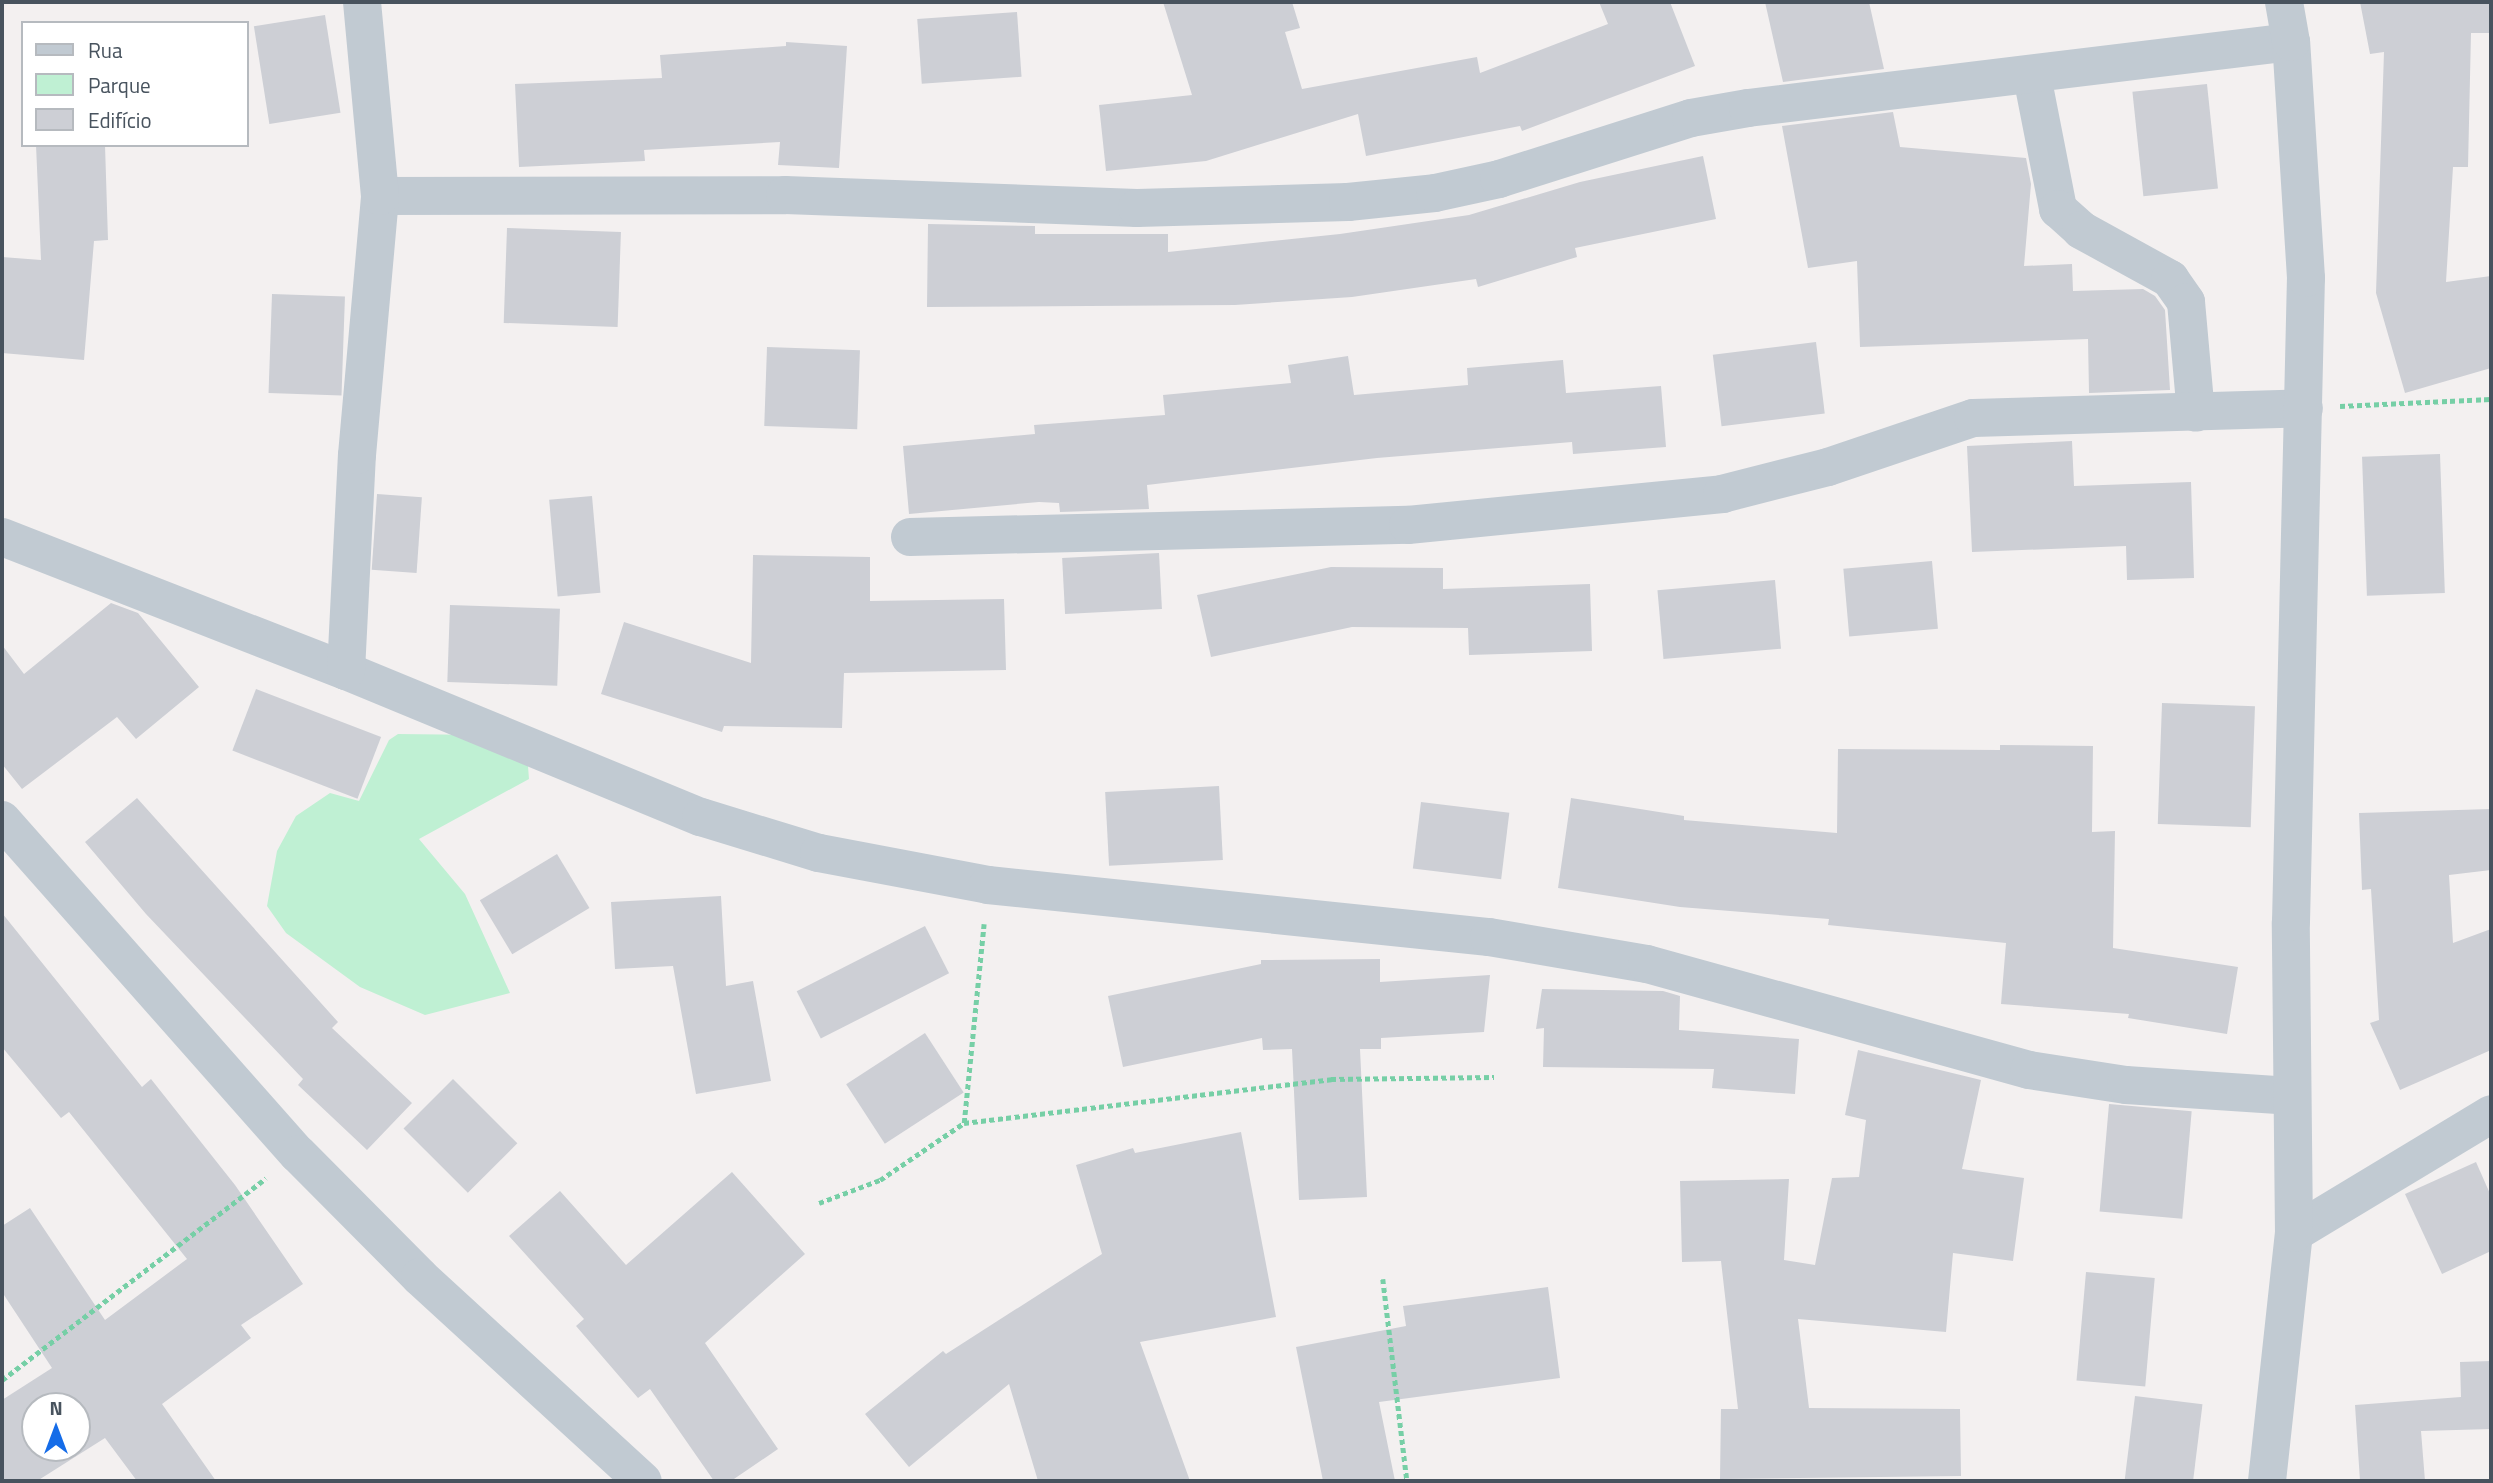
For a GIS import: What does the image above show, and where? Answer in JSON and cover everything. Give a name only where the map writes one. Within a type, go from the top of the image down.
[{"type":"street","points":[[346,671],[356,455],[380,196],[362,2]]},
{"type":"street","points":[[2267,1481],[2294,1233],[2291,1096],[2306,278],[2291,43],[2284,2]]},
{"type":"street","points":[[380,196],[785,195],[1136,208],[1348,202],[1435,193],[1499,179],[1690,118],[2291,43]]},
{"type":"street","points":[[2032,76],[2058,209],[2081,230],[2170,279],[2186,302],[2196,413]]},
{"type":"street","points":[[911,537],[1408,525],[1721,494],[1828,467],[1973,418],[2304,408]]},
{"type":"street","points":[[2,537],[346,671],[701,817],[819,853],[988,885],[1489,937],[1647,964],[1718,981],[2029,1070],[2126,1085],[2291,1096]]},
{"type":"street","points":[[2,820],[298,1154],[421,1277],[643,1481]]},
{"type":"street","points":[[2294,1233],[2491,1114]]},
{"type":"path","points":[[2304,408],[2491,399]]},
{"type":"path","points":[[964,1123],[988,885]]},
{"type":"path","points":[[819,1203],[880,1180],[964,1123],[1331,1079],[1494,1077]]},
{"type":"path","points":[[2,1380],[298,1154]]},
{"type":"path","points":[[1383,1279],[1407,1481]]},
{"type":"green space","points":[[398,734],[484,735],[527,753],[529,779],[419,839],[465,894],[510,993],[425,1015],[360,987],[286,933],[267,906],[277,851],[296,816],[330,793],[359,801],[389,740]]},
{"type":"building","points":[[1163,2],[1292,2],[1300,28],[1285,32],[1302,89],[1477,57],[1480,73],[1608,24],[1599,2],[1670,2],[1695,66],[1522,131],[1520,126],[1366,156],[1358,114],[1206,161],[1106,171],[1099,105],[1192,95]]},
{"type":"building","points":[[1765,2],[1869,2],[1884,69],[1783,82]]},
{"type":"building","points":[[2360,2],[2491,2],[2491,33],[2471,33],[2468,167],[2453,167],[2446,282],[2491,276],[2491,368],[2405,393],[2376,293],[2384,52],[2370,54]]},
{"type":"building","points":[[1017,12],[1022,77],[922,84],[917,19]]},
{"type":"building","points":[[325,15],[340,113],[269,124],[254,26]]},
{"type":"building","points":[[786,42],[847,46],[839,168],[778,165],[780,142],[644,150],[645,161],[519,167],[515,84],[662,78],[660,55],[786,46]]},
{"type":"building","points":[[2207,84],[2218,188],[2143,196],[2132,92]]},
{"type":"building","points":[[1893,112],[1900,147],[2026,158],[2031,184],[2024,266],[2072,264],[2073,291],[2143,289],[2155,296],[2165,310],[2170,390],[2089,393],[2088,339],[1860,347],[1857,261],[1808,268],[1782,126]]},
{"type":"building","points":[[36,147],[105,147],[108,240],[94,241],[84,360],[2,353],[2,257],[41,260]]},
{"type":"building","points":[[1703,156],[1716,219],[1575,248],[1577,257],[1478,287],[1476,279],[1352,297],[1235,305],[927,307],[928,224],[1035,226],[1035,234],[1168,234],[1168,252],[1340,234],[1469,215],[1580,182]]},
{"type":"building","points":[[507,228],[621,232],[618,327],[504,323]]},
{"type":"building","points":[[272,294],[345,297],[342,395],[269,393]]},
{"type":"building","points":[[1816,342],[1825,413],[1722,426],[1713,355]]},
{"type":"building","points":[[767,347],[860,350],[857,429],[764,426]]},
{"type":"building","points":[[1348,356],[1354,395],[1468,385],[1467,368],[1563,360],[1566,393],[1661,386],[1666,447],[1573,454],[1572,442],[1377,458],[1147,485],[1149,509],[1060,512],[1059,503],[1039,502],[909,514],[903,446],[1035,434],[1034,425],[1165,415],[1163,395],[1291,383],[1288,365]]},
{"type":"building","points":[[2072,441],[2074,486],[2191,482],[2194,578],[2127,580],[2126,546],[1972,552],[1967,446]]},
{"type":"building","points":[[2440,454],[2445,593],[2367,596],[2362,457]]},
{"type":"building","points":[[377,494],[422,497],[417,573],[372,570]]},
{"type":"building","points":[[592,496],[600,593],[558,596],[549,500]]},
{"type":"building","points":[[1159,553],[1162,609],[1065,614],[1062,558]]},
{"type":"building","points":[[753,555],[870,557],[870,601],[1004,599],[1006,670],[844,673],[842,728],[724,726],[722,732],[601,694],[624,622],[751,663]]},
{"type":"building","points":[[1932,561],[1938,629],[1849,636],[1843,569]]},
{"type":"building","points":[[1331,567],[1443,568],[1443,589],[1590,584],[1592,651],[1469,655],[1468,628],[1352,627],[1211,657],[1197,595]]},
{"type":"building","points":[[1775,580],[1781,649],[1663,659],[1657,590]]},
{"type":"building","points":[[111,603],[138,613],[199,687],[136,739],[117,717],[22,789],[2,764],[2,645],[24,674]]},
{"type":"building","points":[[450,605],[560,609],[557,686],[447,682]]},
{"type":"building","points":[[256,689],[381,737],[357,799],[232,751]]},
{"type":"building","points":[[2162,703],[2255,706],[2251,827],[2158,824]]},
{"type":"building","points":[[2000,745],[2093,746],[2092,832],[2115,831],[2113,948],[2238,967],[2227,1034],[2128,1018],[2129,1014],[2001,1004],[2006,943],[1828,925],[1829,919],[1680,907],[1558,888],[1571,798],[1684,816],[1684,820],[1837,833],[1838,749],[2000,750]]},
{"type":"building","points":[[1219,786],[1223,860],[1109,866],[1105,792]]},
{"type":"building","points":[[137,798],[338,1022],[332,1028],[412,1103],[367,1150],[298,1085],[303,1079],[146,914],[85,842]]},
{"type":"building","points":[[1421,802],[1509,813],[1501,879],[1413,869]]},
{"type":"building","points":[[2491,809],[2491,870],[2449,875],[2453,943],[2491,929],[2491,1050],[2400,1090],[2370,1023],[2379,1020],[2371,889],[2362,890],[2359,813]]},
{"type":"building","points":[[557,854],[589,908],[512,954],[480,900]]},
{"type":"building","points":[[721,896],[726,986],[753,981],[771,1081],[696,1094],[673,966],[615,969],[611,902]]},
{"type":"building","points":[[2,913],[142,1087],[151,1079],[235,1185],[303,1284],[241,1325],[251,1338],[162,1404],[216,1481],[137,1481],[105,1438],[91,1447],[91,1392],[21,1392],[21,1462],[67,1462],[37,1481],[2,1481],[2,1400],[52,1368],[2,1292],[2,1226],[30,1208],[105,1320],[187,1259],[69,1112],[61,1118],[2,1047]]},
{"type":"building","points":[[925,926],[949,973],[821,1039],[797,991]]},
{"type":"building","points":[[1380,959],[1380,982],[1490,975],[1484,1032],[1381,1038],[1381,1049],[1360,1049],[1367,1197],[1299,1200],[1292,1049],[1263,1050],[1262,1038],[1123,1067],[1108,996],[1261,964],[1261,960]]},
{"type":"building","points":[[1542,989],[1663,991],[1680,996],[1679,1030],[1799,1039],[1795,1094],[1712,1088],[1714,1069],[1543,1067],[1544,1028],[1536,1029]]},
{"type":"building","points":[[925,1033],[964,1093],[885,1144],[846,1084]]},
{"type":"building","points":[[1858,1050],[1981,1080],[1962,1169],[2024,1178],[2013,1261],[1953,1253],[1946,1332],[1798,1319],[1809,1408],[1960,1409],[1961,1476],[1720,1479],[1721,1409],[1738,1409],[1721,1261],[1682,1262],[1680,1181],[1789,1179],[1784,1260],[1815,1265],[1832,1178],[1859,1177],[1866,1120],[1845,1115]]},
{"type":"building","points":[[453,1079],[517,1143],[468,1193],[404,1128]]},
{"type":"building","points":[[2109,1104],[2192,1111],[2182,1219],[2100,1212]]},
{"type":"building","points":[[1241,1132],[1276,1317],[1140,1342],[1190,1481],[1038,1481],[1009,1384],[909,1467],[865,1414],[943,1351],[946,1354],[1102,1254],[1076,1165],[1133,1148],[1135,1153]]},
{"type":"building","points":[[2476,1162],[2491,1196],[2491,1251],[2442,1274],[2405,1194]]},
{"type":"building","points":[[732,1172],[805,1254],[705,1343],[778,1449],[731,1481],[714,1481],[650,1389],[638,1398],[576,1326],[584,1319],[509,1236],[560,1191],[626,1265]]},
{"type":"building","points":[[2086,1272],[2155,1278],[2145,1387],[2077,1381]]},
{"type":"building","points":[[1548,1287],[1560,1378],[1379,1402],[1395,1481],[1323,1481],[1296,1347],[1406,1326],[1403,1306]]},
{"type":"building","points":[[2491,1361],[2491,1429],[2421,1431],[2425,1481],[2360,1481],[2355,1405],[2461,1397],[2460,1362]]},
{"type":"building","points":[[2135,1396],[2202,1404],[2193,1481],[2125,1481]]}]
